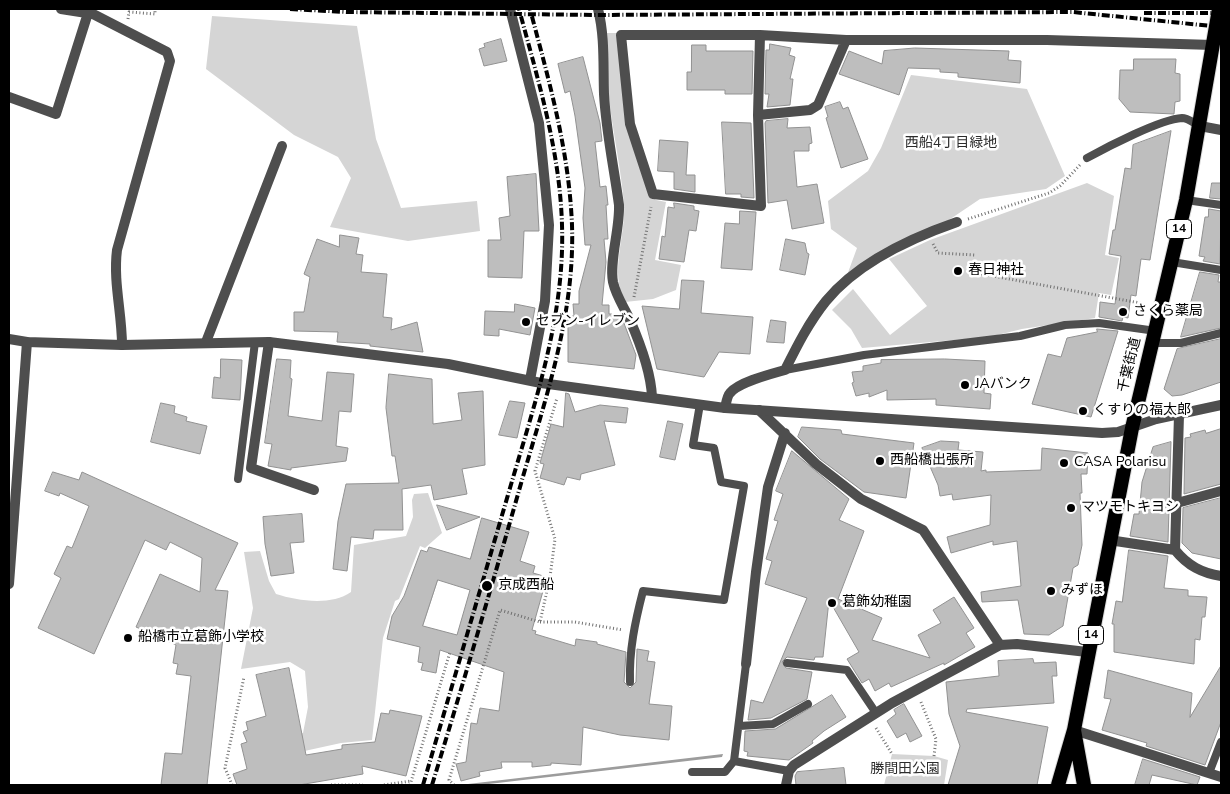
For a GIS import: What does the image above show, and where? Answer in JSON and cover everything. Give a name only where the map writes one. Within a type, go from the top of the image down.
[{"type":"highway","name":"千葉街道","points":[[1058,785],[1074,730],[1087,652],[1132,428],[1186,200],[1217,46],[1219,9]]},
{"type":"highway","name":"千葉街道","points":[[1074,730],[1084,785]]},
{"type":"street","points":[[61,9],[88,13],[167,52],[170,61],[117,250],[114,271],[119,298],[122,345]]},
{"type":"street","points":[[510,9],[539,123],[549,225],[545,301],[530,380]]},
{"type":"street","points":[[598,9],[602,25],[605,59],[604,94],[620,224],[612,279],[617,297],[630,320],[651,379],[652,397]]},
{"type":"street","points":[[9,97],[56,114],[88,13]]},
{"type":"street","points":[[760,35],[758,115],[761,206],[654,194],[630,124],[621,35],[760,35],[846,40],[1047,40],[1217,46]]},
{"type":"street","points":[[758,115],[810,110],[818,105],[846,40]]},
{"type":"street","points":[[1200,126],[1221,130]]},
{"type":"street","points":[[206,342],[282,146]]},
{"type":"street","points":[[725,408],[729,394],[734,390],[760,378],[785,370],[805,330],[826,300],[851,277],[879,258],[926,234],[958,222]]},
{"type":"street","points":[[9,339],[27,342],[122,345],[270,342],[448,364],[530,380],[725,408],[1102,433],[1132,428],[1221,405]]},
{"type":"street","points":[[9,584],[11,520],[27,342]]},
{"type":"street","points":[[270,342],[251,468],[314,490]]},
{"type":"street","points":[[759,410],[816,464],[861,500],[923,530],[1000,645]]},
{"type":"street","points":[[1178,415],[1175,550],[1184,561],[1198,571],[1221,576]]},
{"type":"street","points":[[746,664],[768,487],[785,433]]},
{"type":"street","points":[[1177,503],[1221,491]]},
{"type":"street","points":[[1109,540],[1175,550]]},
{"type":"street","points":[[786,785],[789,771],[794,765],[873,715],[1000,645],[1017,644],[1087,652]]},
{"type":"street","points":[[1074,730],[1221,777]]},
{"type":"lane","points":[[1087,158],[1111,144],[1171,121],[1184,118],[1200,126]]},
{"type":"lane","points":[[1186,200],[1221,205]]},
{"type":"lane","points":[[1172,262],[1221,270]]},
{"type":"lane","points":[[785,370],[864,355],[1020,336],[1065,325],[1099,323],[1181,343],[1221,333]]},
{"type":"lane","points":[[238,479],[255,342]]},
{"type":"lane","points":[[630,682],[629,659],[633,631],[643,591],[724,600],[744,486],[721,482],[714,448],[693,445],[700,404]]},
{"type":"lane","points":[[787,663],[847,670],[873,715]]},
{"type":"lane","points":[[692,772],[724,772],[734,761],[746,664]]},
{"type":"lane","points":[[739,726],[773,724],[808,704]]},
{"type":"lane","points":[[1209,773],[1221,742]]},
{"type":"lane","points":[[734,761],[789,771]]},
{"type":"path","points":[[136,23],[128,20],[128,12],[155,14],[155,9]]},
{"type":"path","points":[[958,222],[1048,193],[1060,186],[1087,158]]},
{"type":"path","points":[[630,320],[654,194]]},
{"type":"path","points":[[926,234],[938,253],[975,255]]},
{"type":"path","points":[[971,272],[1140,303]]},
{"type":"path","points":[[540,622],[544,596],[550,577],[555,539],[535,471],[558,395]]},
{"type":"path","points":[[454,785],[449,780],[500,610],[540,622],[575,622],[633,631]]},
{"type":"path","points":[[384,785],[411,783],[450,652]]},
{"type":"path","points":[[232,785],[225,768],[244,677]]},
{"type":"path","points":[[916,690],[936,739],[934,756]]},
{"type":"path","points":[[873,715],[892,754]]},
{"type":"path","points":[[331,785],[363,785]]},
{"type":"green space","points":[[212,16],[357,26],[376,139],[401,208],[477,201],[480,231],[408,241],[330,227],[351,178],[338,157],[294,135],[206,69]]},
{"type":"green space","points":[[606,33],[618,33],[626,126],[649,194],[656,200],[666,202],[655,260],[681,265],[676,290],[653,299],[625,302],[620,290],[618,266],[624,204],[609,98]]},
{"type":"green space","name":"西船4丁目緑地","points":[[911,75],[1027,89],[1065,176],[1046,189],[980,199],[937,228],[846,278],[857,248],[831,229],[828,201],[868,171],[881,148]]},
{"type":"green space","points":[[1087,183],[1114,196],[1105,255],[1119,258],[1111,295],[1099,293],[1095,318],[1022,329],[989,337],[862,348],[851,329],[832,310],[853,289],[890,335],[927,306],[889,259],[930,240]]},
{"type":"green space","points":[[428,493],[442,533],[425,548],[420,546],[399,599],[395,601],[383,638],[372,740],[341,743],[277,757],[270,741],[303,733],[308,707],[305,671],[290,662],[241,669],[253,608],[244,552],[260,551],[269,581],[276,594],[294,599],[314,601],[334,599],[351,592],[354,545],[406,536],[413,517],[412,500],[414,494]]},
{"type":"green space","name":"勝間田公園","points":[[892,754],[934,756],[948,760],[944,785],[884,785]]},
{"type":"shaded area","points":[[723,754],[722,757],[480,785],[468,784]]},
{"type":"building","points":[[501,39],[507,61],[484,66],[479,49],[485,47],[484,44]]},
{"type":"building","points":[[770,44],[791,48],[789,55],[795,57],[790,79],[793,79],[790,105],[767,107],[769,94],[765,94],[766,50],[769,50]]},
{"type":"building","points":[[692,45],[706,45],[706,51],[753,51],[752,94],[725,94],[725,90],[687,90],[687,72],[691,72]]},
{"type":"building","points":[[915,48],[1009,51],[1008,60],[1021,61],[1020,83],[958,77],[958,73],[940,72],[940,69],[908,68],[899,95],[839,74],[849,51],[882,64],[884,51]]},
{"type":"building","points":[[583,57],[600,123],[602,141],[595,142],[600,187],[606,186],[608,205],[606,205],[608,239],[604,239],[606,262],[602,305],[609,305],[609,314],[619,314],[622,318],[636,355],[634,369],[568,362],[568,316],[574,316],[573,304],[579,304],[579,291],[591,245],[585,245],[583,218],[585,188],[575,116],[570,91],[565,93],[558,64]]},
{"type":"building","points":[[1134,59],[1176,59],[1175,73],[1180,74],[1180,101],[1175,102],[1174,114],[1130,112],[1119,99],[1120,70],[1133,70]]},
{"type":"building","points":[[840,102],[843,109],[848,107],[868,159],[841,168],[826,118],[828,117],[825,107]]},
{"type":"building","points":[[788,119],[787,128],[810,127],[812,143],[809,144],[809,151],[794,151],[797,187],[817,184],[824,223],[792,229],[787,200],[768,203],[765,123],[766,121]]},
{"type":"building","points":[[722,122],[751,123],[754,198],[741,197],[741,194],[726,194]]},
{"type":"building","points":[[1171,131],[1150,260],[1141,259],[1136,296],[1131,295],[1128,318],[1123,317],[1122,321],[1099,317],[1100,302],[1115,304],[1121,256],[1109,254],[1113,230],[1115,230],[1125,168],[1131,169],[1133,145]]},
{"type":"building","points":[[660,140],[688,142],[686,175],[695,175],[695,192],[674,189],[674,172],[658,171]]},
{"type":"building","points":[[536,174],[539,231],[524,231],[522,278],[488,277],[488,240],[501,240],[499,218],[510,216],[507,177]]},
{"type":"building","points":[[1212,183],[1221,183],[1221,199],[1210,198]]},
{"type":"building","points":[[674,203],[694,206],[694,210],[699,211],[696,231],[689,230],[684,262],[659,259],[662,236],[665,237],[668,207],[674,208]]},
{"type":"building","points":[[1209,209],[1221,211],[1220,264],[1203,261],[1205,257],[1199,256],[1205,217],[1208,217]]},
{"type":"building","points":[[740,211],[756,212],[752,270],[721,268],[725,223],[739,224]]},
{"type":"building","points":[[340,235],[359,238],[356,254],[363,255],[361,272],[387,274],[383,317],[392,318],[391,330],[417,322],[423,352],[370,346],[370,344],[337,342],[338,332],[294,331],[294,312],[304,312],[310,277],[304,274],[317,239],[339,247]]},
{"type":"building","points":[[786,239],[805,243],[807,253],[809,254],[805,275],[780,270]]},
{"type":"building","points":[[1200,272],[1219,275],[1218,282],[1221,282],[1221,328],[1181,337]]},
{"type":"building","points":[[682,280],[704,281],[701,313],[753,317],[750,354],[719,352],[704,377],[657,369],[642,306],[679,309]]},
{"type":"building","points":[[515,304],[535,308],[530,335],[499,329],[499,336],[484,335],[485,311],[514,312]]},
{"type":"building","points":[[771,320],[786,322],[784,343],[767,342]]},
{"type":"building","points":[[1097,329],[1118,331],[1091,417],[1032,404],[1048,354],[1061,357],[1067,338],[1097,332]]},
{"type":"building","points":[[1221,339],[1221,382],[1182,395],[1172,396],[1164,389],[1177,349]]},
{"type":"building","points":[[221,359],[242,360],[240,400],[212,398],[214,377],[220,378]]},
{"type":"building","points":[[277,359],[291,360],[290,378],[292,379],[288,416],[322,421],[327,372],[354,374],[351,412],[339,411],[336,446],[348,448],[346,461],[291,468],[291,470],[268,466],[272,444],[265,443]]},
{"type":"building","points":[[945,359],[985,361],[984,393],[991,394],[990,409],[936,405],[936,399],[887,400],[887,390],[869,397],[869,393],[856,396],[852,383],[854,382],[852,372],[863,371],[863,366],[881,363],[881,360]]},
{"type":"building","points":[[389,374],[432,379],[433,424],[462,420],[458,393],[483,391],[485,465],[462,469],[467,494],[434,500],[431,485],[402,489],[403,530],[374,530],[373,539],[351,537],[347,571],[333,569],[338,521],[346,484],[399,483],[395,456],[392,456],[386,408]]},
{"type":"building","points":[[566,393],[569,394],[575,412],[600,405],[628,408],[626,423],[604,421],[615,465],[581,474],[580,480],[567,477],[564,485],[540,478],[544,464],[540,463],[551,424],[563,427]]},
{"type":"building","points":[[510,401],[525,403],[517,438],[499,435]]},
{"type":"building","points":[[161,403],[175,406],[174,413],[187,417],[186,421],[207,426],[200,454],[151,442]]},
{"type":"building","points":[[668,421],[683,424],[675,460],[660,457]]},
{"type":"building","points":[[802,427],[841,430],[842,434],[914,443],[906,498],[864,492],[820,459],[798,437]]},
{"type":"building","points":[[1221,429],[1221,484],[1184,494],[1185,438],[1191,437],[1190,434],[1205,430],[1206,433]]},
{"type":"building","points":[[941,441],[959,442],[958,450],[983,452],[981,471],[986,470],[986,472],[1041,470],[1042,448],[1088,453],[1087,474],[1081,474],[1082,545],[1078,565],[1073,568],[1063,626],[1049,635],[1024,634],[1018,600],[982,602],[981,592],[1021,586],[1017,541],[993,545],[993,541],[951,553],[947,537],[990,525],[991,495],[953,500],[952,494],[940,496],[938,485],[922,448]]},
{"type":"building","points":[[1171,442],[1168,542],[1130,536],[1134,514],[1139,514],[1142,482],[1153,447]]},
{"type":"building","points":[[792,451],[849,499],[839,520],[864,531],[838,599],[882,618],[872,640],[930,658],[918,635],[941,623],[933,610],[954,597],[974,628],[966,633],[975,647],[944,665],[944,663],[891,687],[889,683],[875,691],[869,679],[862,683],[847,659],[859,652],[829,600],[823,657],[815,657],[814,660],[787,657],[782,662],[786,668],[812,672],[807,699],[771,718],[748,720],[751,700],[763,703],[807,598],[765,584],[772,561],[766,559],[778,521],[774,520],[783,494],[776,491]]},
{"type":"building","points":[[53,472],[79,480],[82,472],[238,543],[215,590],[228,591],[207,785],[161,785],[165,753],[182,754],[191,676],[176,674],[178,664],[173,663],[176,645],[136,627],[160,574],[200,592],[202,558],[170,542],[166,550],[145,540],[94,654],[38,628],[61,578],[54,574],[67,546],[72,548],[89,506],[60,493],[59,496],[45,491]]},
{"type":"building","points":[[1221,498],[1221,559],[1192,553],[1182,543],[1183,508]]},
{"type":"building","points":[[437,505],[480,517],[447,530]]},
{"type":"building","points":[[302,514],[304,542],[290,543],[294,573],[271,576],[265,544],[263,517]]},
{"type":"building","points":[[482,518],[529,532],[520,561],[535,566],[533,573],[547,577],[532,630],[536,631],[535,634],[575,646],[576,639],[597,642],[597,644],[626,652],[624,682],[630,688],[636,682],[637,649],[649,651],[647,661],[655,662],[649,704],[672,706],[669,740],[620,735],[583,727],[581,765],[551,763],[551,765],[532,767],[532,762],[501,762],[502,768],[479,772],[480,776],[461,781],[456,764],[466,762],[471,723],[477,724],[480,708],[499,711],[504,672],[440,650],[436,673],[421,670],[423,663],[418,662],[420,647],[387,639],[392,616],[404,596],[421,550],[427,552],[429,547],[470,559]],"holes":[[[438,580],[470,590],[457,635],[423,626]]]},
{"type":"building","points":[[1129,550],[1168,556],[1164,588],[1188,590],[1188,596],[1207,597],[1205,617],[1202,617],[1200,640],[1195,639],[1194,664],[1114,652],[1114,624],[1112,624],[1116,601],[1122,602]]},
{"type":"building","points":[[1033,659],[1034,663],[1056,662],[1057,676],[1052,676],[1054,703],[967,709],[966,712],[1048,727],[1037,785],[948,785],[960,746],[949,714],[946,682],[999,676],[998,661]]},
{"type":"building","points":[[1221,666],[1221,722],[1205,765],[1146,746],[1147,743],[1102,730],[1111,699],[1104,698],[1108,670],[1192,693],[1190,717]]},
{"type":"building","points":[[289,668],[306,755],[342,749],[342,745],[375,742],[381,713],[389,714],[390,710],[422,716],[406,776],[362,766],[363,774],[299,785],[237,785],[233,774],[247,769],[241,744],[247,742],[243,732],[248,730],[246,722],[266,716],[256,675]]},
{"type":"building","points":[[832,695],[846,717],[824,731],[812,741],[813,743],[789,760],[747,756],[748,752],[744,751],[745,731],[775,729]]},
{"type":"building","points":[[904,704],[922,736],[910,742],[906,733],[897,738],[887,721],[896,714],[894,710]]},
{"type":"building","points":[[1143,759],[1200,777],[1197,785],[1152,775],[1149,785],[1135,785]]},
{"type":"building","points":[[844,768],[846,785],[796,785],[795,776],[797,772]]},
{"type":"railway","points":[[290,9],[346,12],[596,15],[1073,12],[1221,27]]},
{"type":"railway","points":[[423,785],[538,391],[559,292],[562,259],[562,225],[557,170],[547,116],[519,9]]},
{"type":"railway","points":[[432,785],[549,386],[564,323],[569,291],[572,225],[567,170],[557,116],[530,9]]},
{"type":"railway","points":[[1144,13],[1221,13]]},
{"type":"place","name":"春日神社","points":[[958,271]]},
{"type":"place","name":"さくら薬局","points":[[1123,312]]},
{"type":"place","name":"セブン-イレブン","points":[[526,322]]},
{"type":"place","name":"JAバンク","points":[[965,385]]},
{"type":"place","name":"くすりの福太郎","points":[[1083,411]]},
{"type":"place","name":"西船橋出張所","points":[[880,461]]},
{"type":"place","name":"CASA Polarisu","points":[[1064,463]]},
{"type":"place","name":"マツモトキヨシ","points":[[1071,508]]},
{"type":"place","name":"京成西船","points":[[487,586]]},
{"type":"place","name":"みずほ","points":[[1051,591]]},
{"type":"place","name":"葛飾幼稚園","points":[[832,603]]},
{"type":"place","name":"船橋市立葛飾小学校","points":[[128,638]]}]
